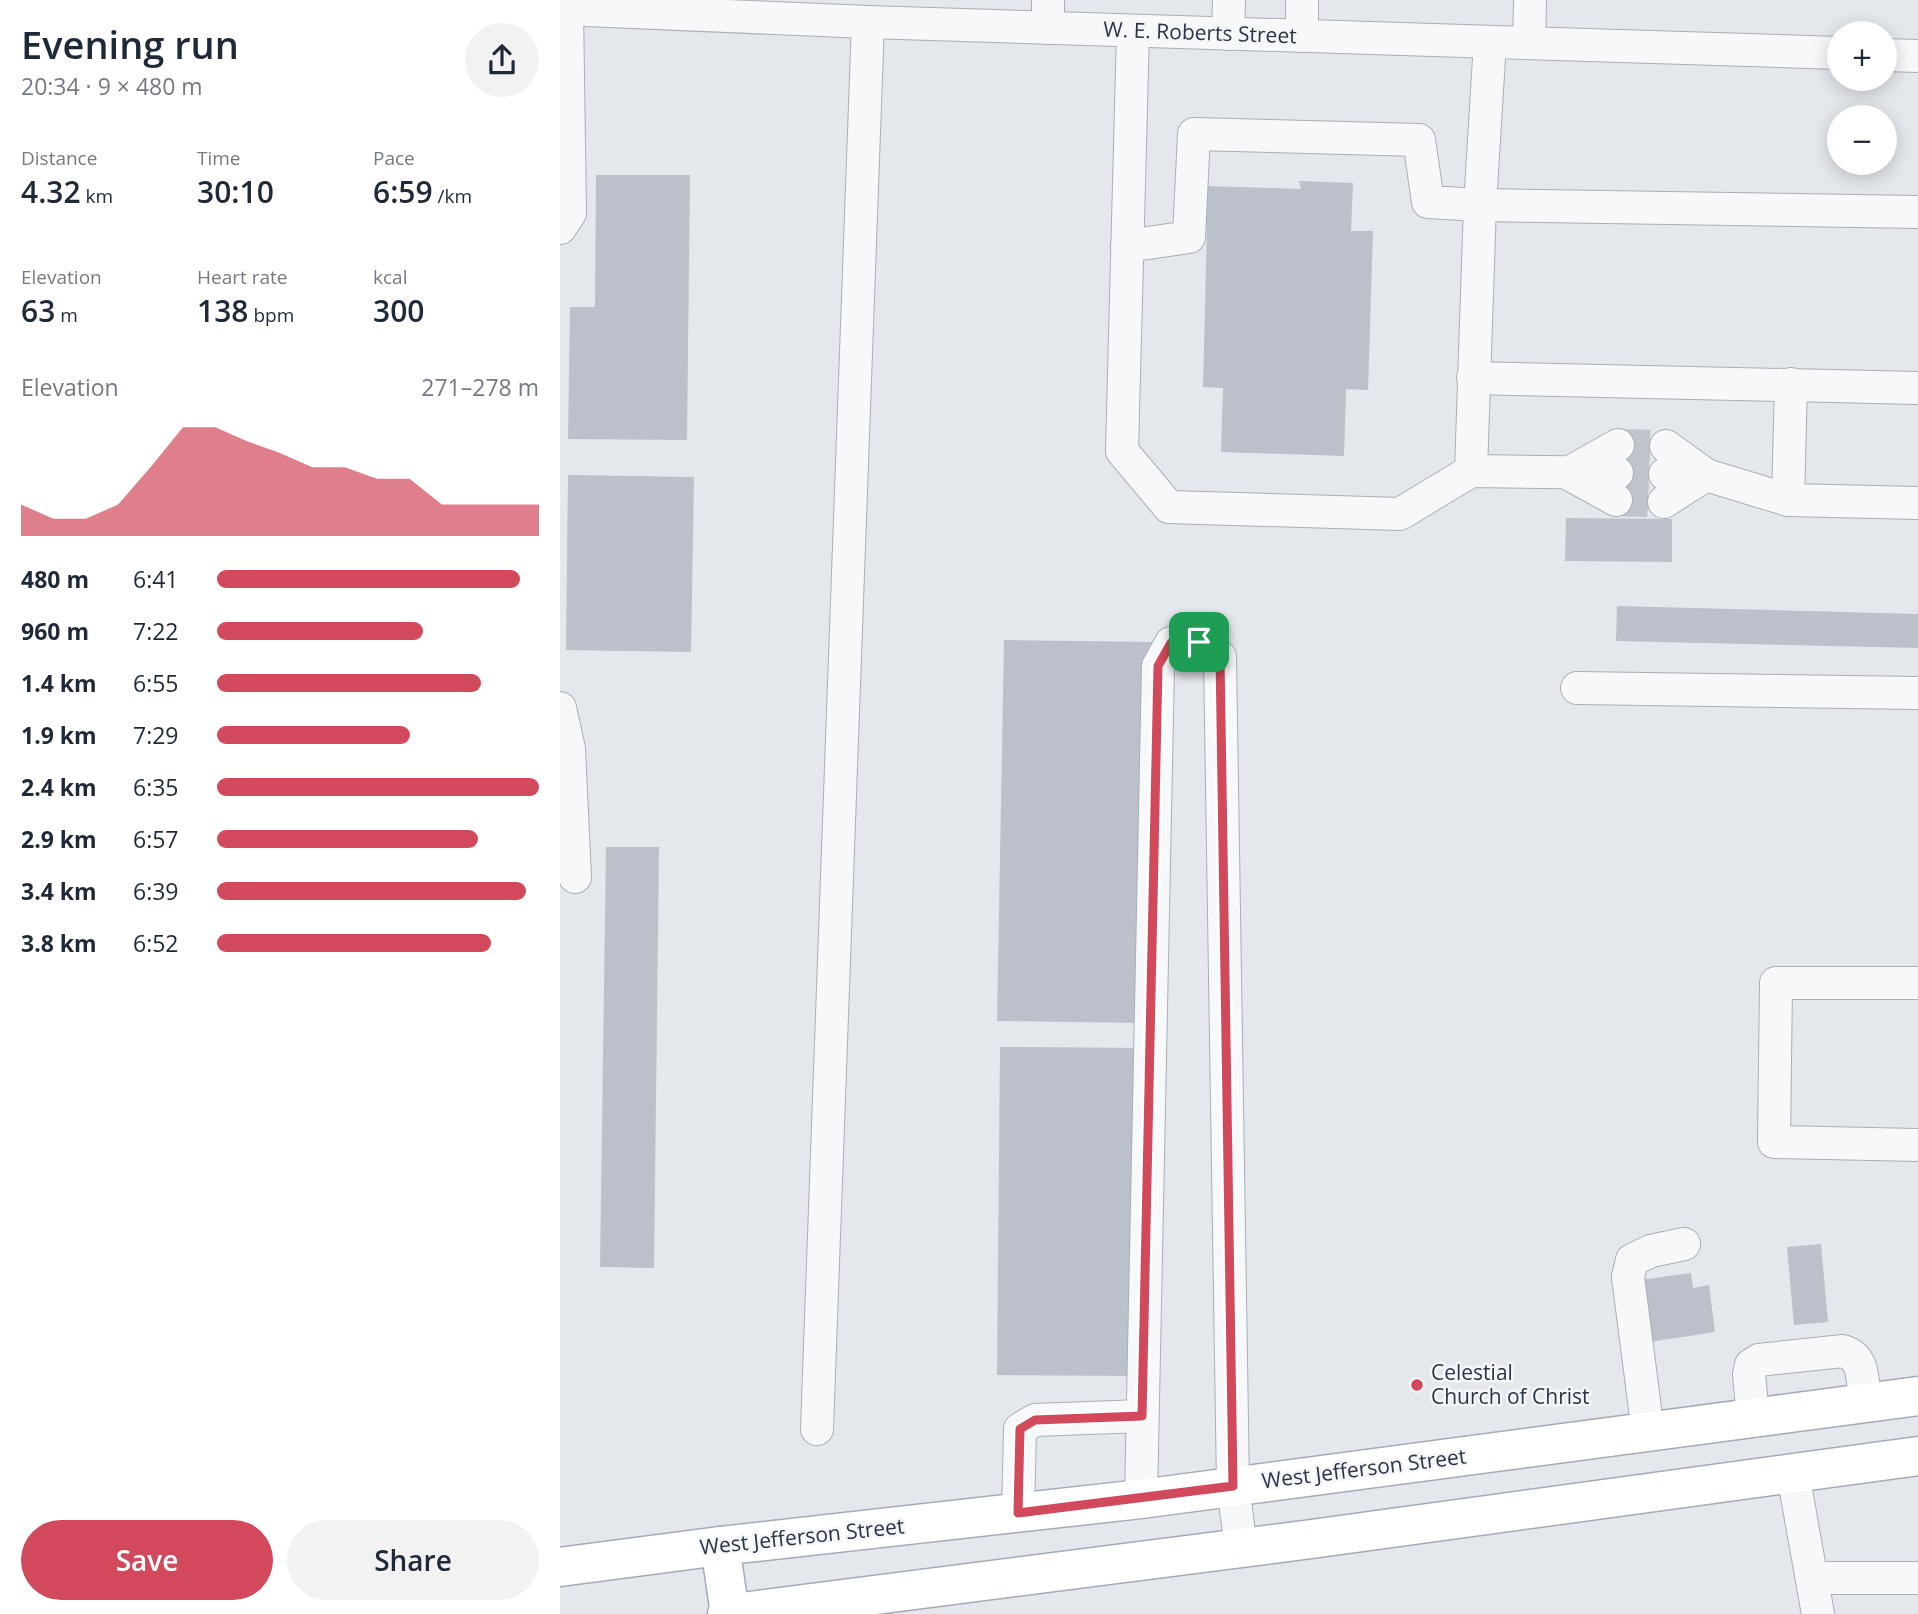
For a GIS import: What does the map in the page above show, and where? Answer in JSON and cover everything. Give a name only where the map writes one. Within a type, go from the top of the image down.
[{"type":"main road","name":"West Jefferson Street","points":[[560,1567],[720,1546],[1141,1499],[1918,1396]]},
{"type":"main road","points":[[1733,1482],[1741,1420]]},
{"type":"main road","points":[[720,1546],[728,1614],[1304,1540],[1918,1455]]},
{"type":"main road","points":[[1295,1479],[1304,1540]]},
{"type":"street","points":[[1228,34],[1229,0]]},
{"type":"street","points":[[1302,0],[1302,36]]},
{"type":"street","points":[[1528,43],[1530,0]]},
{"type":"street","points":[[560,229],[570,213],[564,9]]},
{"type":"street","name":"W. E. Roberts Street","points":[[564,9],[868,22],[986,13],[1048,14],[1133,31],[1827,53]]},
{"type":"street","points":[[817,1429],[868,22]]},
{"type":"street","points":[[1133,31],[1122,451],[1169,507],[1400,514],[1471,471],[1617,473],[1567,473]]},
{"type":"street","points":[[1471,471],[1480,205],[1490,42]]},
{"type":"street","points":[[1897,55],[1918,56]]},
{"type":"street","points":[[1127,246],[1189,237],[1194,134],[1419,140],[1429,202],[1918,212]]},
{"type":"street","points":[[1473,379],[1918,388]]},
{"type":"street","points":[[1788,500],[1791,384]]},
{"type":"street","points":[[1665,474],[1706,475],[1788,500],[1918,503]]},
{"type":"street","points":[[1141,1499],[1158,666],[1171,643],[1199,642],[1220,657],[1233,1486],[1241,1548]]},
{"type":"street","points":[[1577,688],[1918,693]]},
{"type":"street","points":[[560,708],[569,749],[575,877]]},
{"type":"street","points":[[1918,984],[1776,984],[1774,1142],[1918,1145]]},
{"type":"street","points":[[1647,1432],[1628,1277],[1632,1260],[1651,1251],[1684,1244]]},
{"type":"street","points":[[1741,1420],[1751,1366],[1759,1360],[1843,1351],[1853,1354],[1859,1361],[1865,1403]]},
{"type":"street","points":[[1018,1513],[1020,1429],[1035,1420],[1142,1416]]},
{"type":"street","points":[[1793,1474],[1818,1614]]},
{"type":"street","points":[[1812,1578],[1918,1578]]},
{"type":"building","points":[[596,175],[690,175],[687,440],[568,439],[570,307],[595,307]]},
{"type":"building","points":[[1299,181],[1353,183],[1351,231],[1373,231],[1368,390],[1346,389],[1344,456],[1221,452],[1223,388],[1203,387],[1207,225],[1202,225],[1203,186],[1301,189]]},
{"type":"building","points":[[568,475],[694,477],[691,652],[566,650]]},
{"type":"building","points":[[1566,518],[1672,519],[1672,562],[1565,561]]},
{"type":"building","points":[[1617,606],[1918,614],[1918,648],[1616,641]]},
{"type":"building","points":[[1004,640],[1152,642],[1145,1023],[997,1021]]},
{"type":"building","points":[[606,847],[659,847],[654,1268],[600,1267]]},
{"type":"building","points":[[1000,1047],[1145,1048],[1142,1376],[997,1375]]},
{"type":"building","points":[[1821,1244],[1828,1322],[1794,1325],[1787,1247]]},
{"type":"building","points":[[1691,1273],[1693,1288],[1709,1285],[1715,1332],[1643,1343],[1633,1281]]},
{"type":"tunnel","points":[[1618,445],[1666,446]]},
{"type":"tunnel","points":[[1617,473],[1665,474]]},
{"type":"tunnel","points":[[1616,500],[1664,502]]},
{"type":"place","name":"Celestial Church of Christ","points":[[1417,1385]]},
{"type":"route","points":[[1199,642],[1220,657],[1233,1486],[1018,1513],[1020,1429],[1035,1420],[1142,1416],[1158,666],[1171,643],[1199,642]]}]
